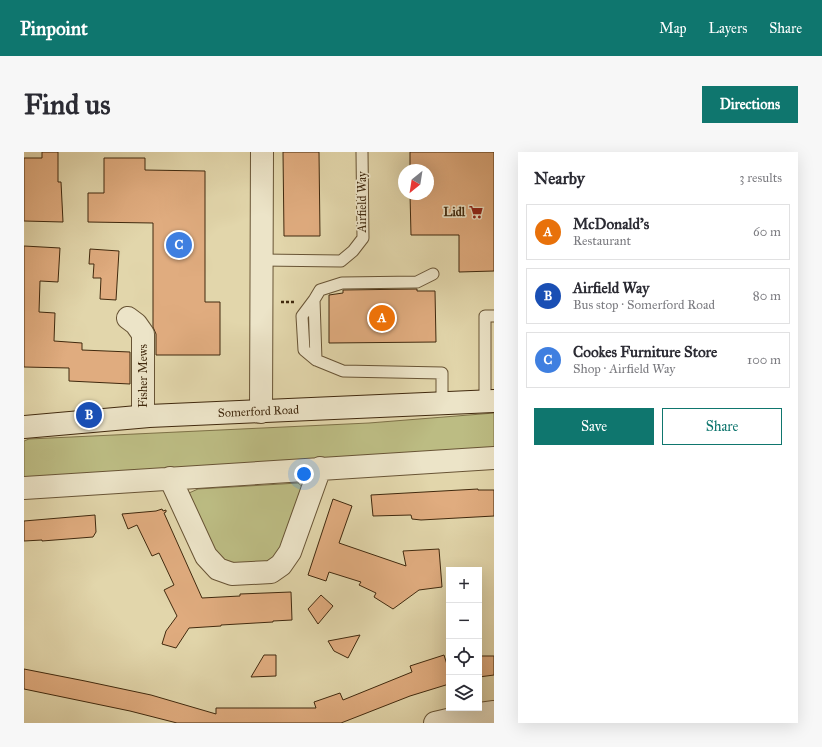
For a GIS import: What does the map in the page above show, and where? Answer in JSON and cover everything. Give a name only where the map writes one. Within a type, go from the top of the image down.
[{"type":"street","points":[[261,412],[262,152]]},
{"type":"street","name":"Fisher Mews","points":[[128,318],[136,324],[143,334],[143,416]]},
{"type":"street","name":"Somerford Road","points":[[24,427],[143,416],[490,401]]},
{"type":"street","points":[[24,488],[494,458]]},
{"type":"street","points":[[170,478],[206,556],[218,569],[232,574],[271,572],[281,565],[290,552],[320,468]]},
{"type":"street","points":[[435,723],[465,716],[494,712]]},
{"type":"lane","name":"Airfield Way","points":[[262,260],[341,261],[353,251],[363,238],[362,152]]},
{"type":"lane","points":[[433,274],[418,282],[342,283],[320,290],[302,316],[304,350],[316,360],[344,371],[442,373],[442,404]]},
{"type":"lane","points":[[490,401],[485,316],[494,316]]},
{"type":"green space","points":[[494,413],[494,451],[24,480],[24,441],[29,439],[369,423]]},
{"type":"green space","points":[[298,483],[304,488],[281,552],[270,563],[234,566],[218,560],[189,493],[198,489]]},
{"type":"building","points":[[42,152],[58,152],[58,182],[61,182],[63,222],[24,221],[24,158],[42,158]]},
{"type":"building","points":[[283,152],[319,152],[320,236],[284,236]]},
{"type":"building","points":[[410,152],[494,152],[494,271],[459,272],[459,235],[411,235],[410,200],[434,200],[434,164],[410,164]]},
{"type":"building","points":[[104,158],[145,158],[145,170],[205,171],[205,302],[220,302],[220,355],[156,355],[156,334],[153,327],[153,223],[88,222],[88,193],[104,193]]},
{"type":"building","points":[[24,246],[60,248],[58,282],[40,281],[39,312],[55,313],[54,341],[82,343],[82,350],[130,352],[130,384],[69,381],[69,368],[24,367]]},
{"type":"building","points":[[90,249],[119,251],[116,300],[100,299],[101,278],[93,278],[94,264],[89,264]]},
{"type":"building","points":[[417,289],[417,291],[435,291],[436,342],[329,343],[329,295],[343,293],[343,290]]},
{"type":"building","points":[[478,489],[494,490],[494,516],[421,520],[412,519],[411,515],[373,516],[371,495]]},
{"type":"building","points":[[333,499],[352,506],[339,543],[406,566],[403,551],[439,549],[442,587],[419,590],[393,609],[374,597],[376,593],[359,585],[361,582],[329,572],[326,581],[308,575]]},
{"type":"building","points":[[162,509],[163,511],[166,510],[164,513],[202,598],[240,596],[240,594],[291,592],[292,620],[189,628],[176,648],[162,644],[166,631],[177,616],[164,590],[174,585],[159,553],[152,556],[137,525],[128,529],[122,514],[156,511]]},
{"type":"building","points":[[95,515],[96,532],[93,537],[24,541],[24,521]]},
{"type":"building","points":[[321,595],[333,606],[318,624],[308,609]]},
{"type":"building","points":[[360,635],[348,658],[334,651],[328,641]]},
{"type":"building","points":[[264,655],[276,655],[276,676],[251,677]]},
{"type":"building","points":[[444,655],[446,661],[446,685],[410,696],[341,723],[177,723],[130,711],[24,689],[24,669],[151,695],[216,714],[216,708],[316,708],[314,702],[340,693],[343,700],[412,672],[410,666]]},
{"type":"building","points":[[482,656],[494,656],[494,675],[482,677]]},
{"type":"place","name":"Lidl","points":[[476,212]]},
{"type":"place","name":"Cookes Furniture Store","points":[[179,245]]},
{"type":"place","name":"McDonald's","points":[[382,318]]},
{"type":"place","name":"Airfield Way","points":[[89,415]]}]
